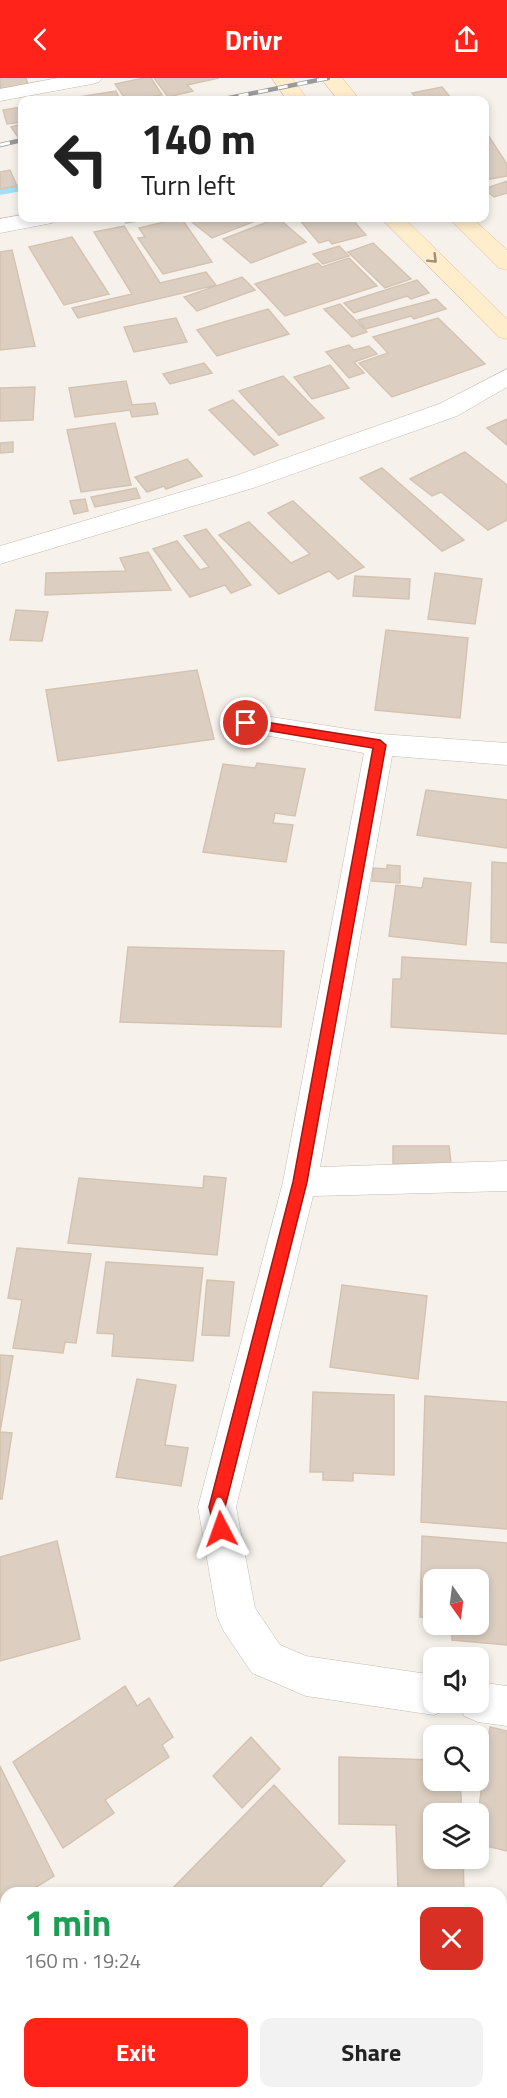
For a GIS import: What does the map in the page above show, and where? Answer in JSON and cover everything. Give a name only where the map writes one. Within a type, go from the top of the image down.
[{"type":"main road","points":[[282,78],[294,96]]},
{"type":"main road","points":[[331,78],[346,96]]},
{"type":"main road","points":[[396,222],[507,332]]},
{"type":"main road","points":[[464,222],[507,263]]},
{"type":"street","points":[[0,96],[92,78]]},
{"type":"street","points":[[0,226],[22,222]]},
{"type":"street","points":[[0,555],[255,479],[448,410],[507,377]]},
{"type":"street","points":[[246,723],[380,745],[507,754]]},
{"type":"street","points":[[380,745],[300,1182],[217,1507],[237,1616],[266,1659],[306,1676],[423,1693]]},
{"type":"street","points":[[300,1182],[507,1176]]},
{"type":"street","points":[[489,1704],[507,1706]]},
{"type":"building","points":[[0,78],[26,78],[29,88],[1,91]]},
{"type":"building","points":[[151,78],[162,95],[123,96],[115,84]]},
{"type":"building","points":[[154,78],[219,78],[187,85],[193,91],[167,96]]},
{"type":"building","points":[[442,87],[449,96],[414,96],[412,93]]},
{"type":"building","points":[[116,91],[118,96],[85,96]]},
{"type":"building","points":[[18,108],[18,123],[7,124],[3,110]]},
{"type":"building","points":[[18,125],[18,137],[11,127]]},
{"type":"building","points":[[489,137],[507,164],[507,176],[489,179]]},
{"type":"building","points":[[10,170],[17,186],[0,189],[0,172]]},
{"type":"building","points":[[507,181],[507,193],[494,197],[489,193],[489,187]]},
{"type":"building","points":[[164,222],[184,222],[212,262],[163,274],[138,238],[145,237],[139,228]]},
{"type":"building","points":[[192,222],[253,222],[212,238]]},
{"type":"building","points":[[268,222],[283,222],[306,242],[251,263],[223,239]]},
{"type":"building","points":[[301,222],[355,222],[366,235],[332,244],[329,240],[319,243]]},
{"type":"building","points":[[124,226],[160,283],[206,272],[216,285],[78,318],[72,308],[132,294],[94,232]]},
{"type":"building","points":[[72,237],[109,294],[64,305],[29,247]]},
{"type":"building","points":[[373,243],[411,279],[385,288],[348,252]]},
{"type":"building","points":[[339,246],[349,256],[323,264],[313,254]]},
{"type":"building","points":[[12,250],[35,346],[0,350],[0,252]]},
{"type":"building","points":[[349,258],[377,286],[285,316],[255,284],[318,263],[322,267]]},
{"type":"building","points":[[242,277],[255,290],[197,311],[184,297]]},
{"type":"building","points":[[417,280],[429,293],[411,299],[407,296],[354,313],[344,303]]},
{"type":"building","points":[[436,299],[446,309],[414,319],[411,316],[366,329],[358,320]]},
{"type":"building","points":[[340,304],[367,332],[352,337],[324,309]]},
{"type":"building","points":[[268,309],[289,334],[217,356],[197,330]]},
{"type":"building","points":[[176,318],[187,342],[134,352],[124,327]]},
{"type":"building","points":[[438,318],[485,364],[392,397],[359,363],[388,353],[373,337]]},
{"type":"building","points":[[349,345],[354,350],[369,346],[377,354],[354,362],[364,373],[349,378],[326,352]]},
{"type":"building","points":[[204,363],[212,373],[170,384],[163,374]]},
{"type":"building","points":[[330,365],[349,388],[312,399],[294,377]]},
{"type":"building","points":[[283,376],[324,418],[279,435],[239,391]]},
{"type":"building","points":[[126,381],[132,405],[155,403],[158,414],[132,417],[130,410],[75,417],[69,388]]},
{"type":"building","points":[[35,387],[33,420],[0,421],[0,388]]},
{"type":"building","points":[[233,400],[278,445],[254,455],[209,410]]},
{"type":"building","points":[[507,419],[507,445],[487,428]]},
{"type":"building","points":[[115,423],[131,485],[81,492],[67,430]]},
{"type":"building","points":[[13,442],[13,452],[0,453],[0,443]]},
{"type":"building","points":[[465,452],[507,485],[507,520],[488,530],[441,492],[432,496],[410,479]]},
{"type":"building","points":[[187,459],[202,476],[166,489],[164,486],[147,492],[135,477]]},
{"type":"building","points":[[382,468],[464,540],[442,551],[360,478]]},
{"type":"building","points":[[136,488],[140,498],[95,507],[91,497]]},
{"type":"building","points":[[85,499],[88,511],[74,514],[70,501]]},
{"type":"building","points":[[293,501],[364,567],[338,579],[329,571],[279,594],[219,535],[249,522],[291,563],[310,554],[268,513]]},
{"type":"building","points":[[206,529],[251,585],[231,593],[225,585],[190,597],[153,549],[177,541],[200,570],[209,567],[184,536]]},
{"type":"building","points":[[148,552],[171,590],[45,595],[46,573],[126,571],[120,558]]},
{"type":"building","points":[[435,573],[482,579],[475,624],[428,619]]},
{"type":"building","points":[[355,576],[410,579],[409,599],[353,596]]},
{"type":"building","points":[[16,610],[48,612],[42,641],[10,640]]},
{"type":"building","points":[[386,630],[468,638],[460,718],[375,710]]},
{"type":"building","points":[[197,670],[214,739],[58,761],[46,690]]},
{"type":"building","points":[[257,763],[305,769],[295,816],[275,813],[273,823],[293,825],[286,862],[203,852],[223,764],[255,768]]},
{"type":"building","points":[[426,790],[507,800],[507,848],[417,835]]},
{"type":"building","points":[[492,862],[507,863],[507,943],[491,942]]},
{"type":"building","points":[[387,865],[400,866],[400,883],[372,881],[373,868],[387,869]]},
{"type":"building","points":[[424,878],[471,883],[466,945],[389,936],[396,885],[422,888]]},
{"type":"building","points":[[128,947],[284,951],[281,1027],[120,1022]]},
{"type":"building","points":[[402,957],[507,963],[507,1034],[391,1027],[393,979],[401,979]]},
{"type":"building","points":[[393,1146],[449,1146],[451,1163],[393,1164]]},
{"type":"building","points":[[204,1176],[226,1178],[217,1255],[68,1243],[79,1178],[203,1188]]},
{"type":"building","points":[[17,1248],[91,1254],[76,1343],[65,1342],[63,1353],[13,1348],[22,1300],[8,1298]]},
{"type":"building","points":[[106,1262],[203,1268],[193,1361],[112,1356],[114,1334],[97,1333]]},
{"type":"building","points":[[207,1280],[234,1282],[229,1336],[202,1335]]},
{"type":"building","points":[[342,1285],[427,1296],[418,1379],[330,1367]]},
{"type":"building","points":[[0,1355],[13,1356],[0,1432]]},
{"type":"building","points":[[137,1379],[176,1385],[165,1445],[188,1448],[181,1486],[116,1477]]},
{"type":"building","points":[[313,1392],[394,1395],[394,1475],[353,1473],[353,1481],[323,1480],[323,1472],[310,1472]]},
{"type":"building","points":[[425,1396],[507,1402],[507,1529],[421,1522]]},
{"type":"building","points":[[0,1432],[12,1433],[2,1499],[0,1499]]},
{"type":"building","points":[[422,1536],[507,1543],[507,1645],[452,1640],[452,1635],[489,1635],[489,1569],[423,1569],[423,1617],[420,1617]]},
{"type":"building","points":[[57,1541],[80,1639],[0,1661],[0,1557]]},
{"type":"building","points":[[125,1686],[137,1706],[149,1698],[173,1737],[162,1745],[169,1757],[105,1800],[114,1813],[63,1848],[13,1762]]},
{"type":"building","points":[[490,1727],[507,1731],[507,1851],[489,1847],[489,1803],[480,1803],[481,1791],[489,1791]]},
{"type":"building","points":[[251,1737],[280,1769],[242,1808],[213,1776]]},
{"type":"building","points":[[339,1757],[423,1760],[423,1791],[461,1791],[461,1803],[423,1803],[423,1869],[463,1869],[464,1887],[398,1887],[396,1825],[339,1824]]},
{"type":"building","points":[[0,1766],[54,1876],[37,1887],[0,1887]]},
{"type":"building","points":[[274,1785],[345,1861],[321,1887],[174,1887]]},
{"type":"waterway","points":[[0,192],[18,189]]},
{"type":"railway","points":[[239,96],[328,78]]},
{"type":"railway","points":[[0,145],[18,141]]},
{"type":"route","points":[[221,1529],[217,1507],[300,1182],[380,745],[246,723]]}]
